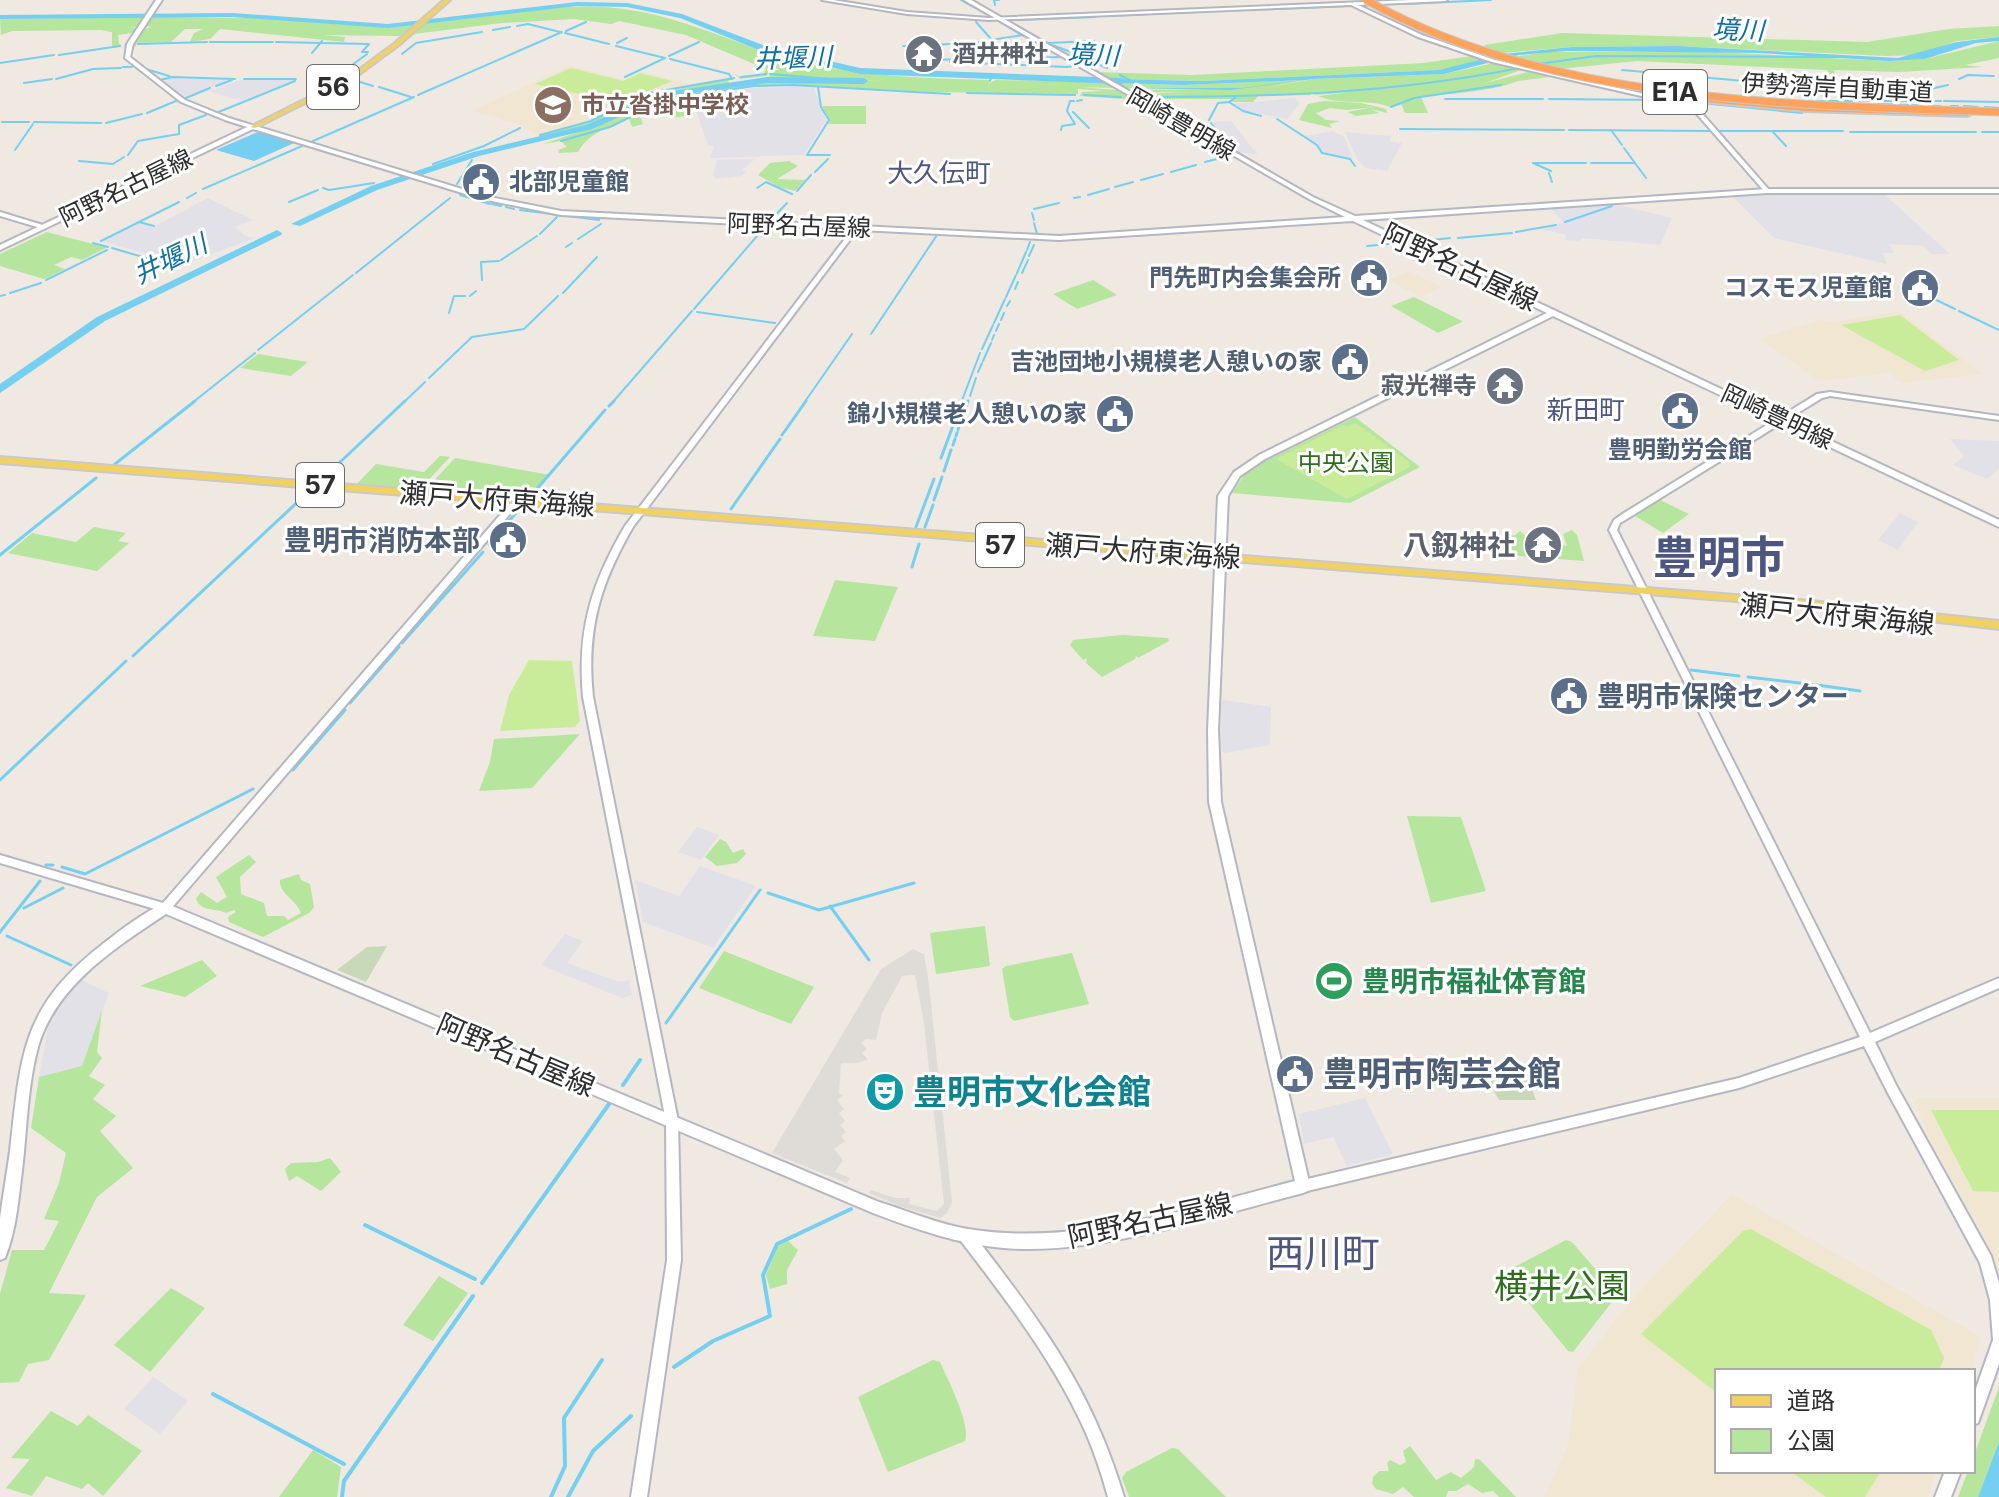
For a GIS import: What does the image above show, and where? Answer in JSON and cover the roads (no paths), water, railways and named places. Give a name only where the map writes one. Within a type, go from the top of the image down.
[{"type":"highway","name":"伊勢湾岸自動車道","points":[[1366,0],[1415,25],[1497,55],[1655,90],[1794,105],[1999,113]]},
{"type":"highway","name":"伊勢湾岸自動車道","points":[[1351,1],[1399,24],[1474,52],[1612,86],[1767,106],[1999,113]]},
{"type":"main road","name":"56","points":[[250,126],[343,77],[440,0]]},
{"type":"main road","name":"56","points":[[250,126],[351,78],[447,0]]},
{"type":"main road","name":"岡崎豊明線","points":[[967,0],[1286,185],[1356,219]]},
{"type":"main road","points":[[158,2],[127,52],[134,64],[187,103],[250,126]]},
{"type":"main road","name":"阿野名古屋線","points":[[0,246],[250,126],[508,204],[575,215],[1093,237],[1767,191],[1999,191]]},
{"type":"main road","name":"阿野名古屋線","points":[[1356,219],[1554,312]]},
{"type":"main road","name":"岡崎豊明線","points":[[1554,312],[1999,524]]},
{"type":"main road","name":"阿野名古屋線","points":[[165,908],[878,1208],[966,1236],[1006,1241],[1057,1241],[1112,1232],[1303,1186],[1215,802],[1212,761],[1223,496],[1228,484],[1248,466],[1554,312]]},
{"type":"main road","name":"瀬戸大府東海線","points":[[0,460],[514,504]]},
{"type":"main road","name":"瀬戸大府東海線","points":[[0,466],[639,513],[1646,594],[1811,604],[1999,628]]},
{"type":"main road","points":[[0,1253],[11,1198],[26,1068],[39,1026],[57,997],[93,959],[165,908]]},
{"type":"street","points":[[824,0],[919,15],[1000,19],[1351,1],[1445,0]]},
{"type":"street","points":[[1351,1],[1406,30],[1473,55],[1691,106],[1767,191]]},
{"type":"street","points":[[0,214],[41,226]]},
{"type":"street","points":[[639,1497],[674,1260],[672,1121],[585,676],[588,621],[604,570],[639,513],[856,228]]},
{"type":"street","points":[[1999,418],[1830,394],[1820,396],[1614,525],[1867,1040],[1986,1261],[1997,1300],[1999,1337]]},
{"type":"street","points":[[0,859],[165,908],[514,504]]},
{"type":"street","points":[[1303,1186],[1739,1083],[1867,1040],[1999,983]]},
{"type":"street","points":[[966,1236],[1055,1358],[1110,1472],[1116,1497]]},
{"type":"street","points":[[1975,1412],[1999,1343]]},
{"type":"street","points":[[1943,1497],[1952,1473]]},
{"type":"water","points":[[1999,37],[1999,41],[1976,43],[1925,59],[1889,61],[1759,53],[1567,51],[1519,55],[1444,74],[1313,79],[1230,90],[1124,88],[1242,88],[1303,80],[1183,85],[1114,83],[1108,79],[1203,81],[1439,70],[1503,54],[1572,47],[1678,46],[1898,58],[1957,42]]},
{"type":"water","points":[[258,132],[294,143],[254,161],[216,150]]},
{"type":"water","points":[[1999,1442],[1999,1497],[1978,1497]]},
{"type":"waterway","points":[[961,0],[986,14]]},
{"type":"waterway","points":[[995,5],[994,0],[999,0]]},
{"type":"waterway","points":[[1404,4],[1491,0]]},
{"type":"waterway","name":"境川","points":[[0,17],[232,15],[388,26],[577,4],[627,5],[682,16],[762,48],[860,71],[1122,81]]},
{"type":"waterway","points":[[1383,4],[1401,4]]},
{"type":"waterway","points":[[1360,5],[1372,5]]},
{"type":"waterway","points":[[1248,10],[1350,6]]},
{"type":"waterway","points":[[1105,16],[1243,10]]},
{"type":"waterway","points":[[1017,20],[1095,17]]},
{"type":"waterway","points":[[566,31],[586,22]]},
{"type":"waterway","points":[[976,22],[992,40]]},
{"type":"waterway","points":[[1000,22],[1020,34]]},
{"type":"waterway","points":[[517,26],[528,24],[560,32]]},
{"type":"waterway","points":[[493,30],[510,27]]},
{"type":"waterway","points":[[402,54],[416,43],[482,32]]},
{"type":"waterway","points":[[418,95],[562,32]]},
{"type":"waterway","points":[[565,33],[609,44]]},
{"type":"waterway","points":[[992,40],[1022,35],[1031,40]]},
{"type":"waterway","points":[[617,43],[627,38]]},
{"type":"waterway","points":[[903,46],[992,40]]},
{"type":"waterway","points":[[1079,55],[1047,43],[1094,41]]},
{"type":"waterway","points":[[138,44],[207,42]]},
{"type":"waterway","points":[[210,42],[273,42]]},
{"type":"waterway","points":[[276,42],[320,43]]},
{"type":"waterway","points":[[669,56],[699,42]]},
{"type":"waterway","points":[[312,53],[320,43]]},
{"type":"waterway","points":[[320,43],[369,44],[362,52],[368,52]]},
{"type":"waterway","points":[[59,55],[120,46]]},
{"type":"waterway","points":[[616,46],[665,58],[625,77]]},
{"type":"waterway","points":[[910,46],[909,58],[926,60],[1064,57]]},
{"type":"waterway","points":[[337,76],[367,54]]},
{"type":"waterway","points":[[0,63],[54,55]]},
{"type":"waterway","points":[[1538,64],[1596,56],[1840,57]]},
{"type":"waterway","points":[[1082,57],[1107,68]]},
{"type":"waterway","points":[[670,59],[729,74],[732,78]]},
{"type":"waterway","points":[[950,62],[1067,67],[1093,63]]},
{"type":"waterway","points":[[123,67],[132,67]]},
{"type":"waterway","points":[[56,79],[93,69],[121,68]]},
{"type":"waterway","points":[[1149,97],[1335,92],[1427,83],[1519,68]]},
{"type":"waterway","points":[[146,69],[169,76]]},
{"type":"waterway","points":[[1622,70],[1812,87]]},
{"type":"waterway","points":[[741,77],[766,74]]},
{"type":"waterway","name":"井堰川","points":[[770,74],[843,80]]},
{"type":"waterway","name":"境川","points":[[1120,75],[1131,81]]},
{"type":"waterway","points":[[1959,79],[1968,75],[1994,76]]},
{"type":"waterway","points":[[160,80],[172,77],[235,79]]},
{"type":"waterway","points":[[540,135],[591,121],[643,94],[732,78]]},
{"type":"waterway","points":[[24,83],[52,79]]},
{"type":"waterway","points":[[244,79],[296,79]]},
{"type":"waterway","points":[[307,79],[331,79]]},
{"type":"waterway","points":[[216,86],[232,80]]},
{"type":"waterway","name":"井堰川","points":[[296,224],[374,188],[476,154],[589,127],[663,95],[767,80],[864,81]]},
{"type":"waterway","points":[[216,113],[295,81]]},
{"type":"waterway","points":[[357,81],[373,86]]},
{"type":"waterway","points":[[561,141],[610,127],[667,99],[754,86],[793,85],[950,94]]},
{"type":"waterway","points":[[1391,107],[1414,98],[1501,85]]},
{"type":"waterway","points":[[1930,89],[1948,85]]},
{"type":"waterway","points":[[379,87],[411,97]]},
{"type":"waterway","points":[[818,87],[821,107],[829,120],[807,155],[830,155]]},
{"type":"waterway","points":[[186,98],[210,88]]},
{"type":"waterway","points":[[1839,90],[1902,95],[1925,90]]},
{"type":"waterway","points":[[967,93],[1075,95]]},
{"type":"waterway","points":[[1084,95],[1121,97]]},
{"type":"waterway","points":[[313,141],[414,97]]},
{"type":"waterway","points":[[1229,102],[1236,97]]},
{"type":"waterway","points":[[1445,99],[1543,99]]},
{"type":"waterway","points":[[1549,99],[1661,100]]},
{"type":"waterway","points":[[1077,101],[1082,100]]},
{"type":"waterway","points":[[147,113],[176,101]]},
{"type":"waterway","points":[[1061,130],[1062,126],[1075,124],[1067,111],[1070,101],[1074,101]]},
{"type":"waterway","points":[[1818,101],[1941,101]]},
{"type":"waterway","points":[[1944,101],[1999,102]]},
{"type":"waterway","points":[[1209,120],[1218,103],[1229,102]]},
{"type":"waterway","points":[[1229,102],[1243,111],[1261,116]]},
{"type":"waterway","points":[[1701,103],[1802,113]]},
{"type":"waterway","points":[[1878,104],[1940,106]]},
{"type":"waterway","points":[[1951,106],[1958,106]]},
{"type":"waterway","points":[[1964,106],[1978,107]]},
{"type":"waterway","points":[[1985,107],[1999,108]]},
{"type":"waterway","points":[[1073,112],[1089,128]]},
{"type":"waterway","points":[[106,123],[142,114]]},
{"type":"waterway","points":[[128,155],[138,141],[179,134],[179,125],[206,115]]},
{"type":"waterway","points":[[1277,119],[1317,145],[1322,153],[1350,159],[1355,166]]},
{"type":"waterway","points":[[2,122],[29,122]]},
{"type":"waterway","points":[[34,122],[101,123]]},
{"type":"waterway","points":[[1211,123],[1230,148]]},
{"type":"waterway","points":[[15,150],[33,124]]},
{"type":"waterway","points":[[433,164],[484,146],[520,128]]},
{"type":"waterway","points":[[1400,129],[1564,130]]},
{"type":"waterway","points":[[1569,130],[1611,130]]},
{"type":"waterway","points":[[1611,130],[1709,131]]},
{"type":"waterway","points":[[1611,130],[1622,145]]},
{"type":"waterway","points":[[1718,131],[1843,131]]},
{"type":"waterway","points":[[1773,132],[1786,146]]},
{"type":"waterway","points":[[1850,132],[1976,132]]},
{"type":"waterway","points":[[1982,132],[1999,132]]},
{"type":"waterway","points":[[203,189],[302,146]]},
{"type":"waterway","points":[[1624,148],[1635,163]]},
{"type":"waterway","points":[[1205,162],[1229,156]]},
{"type":"waterway","points":[[79,161],[113,164],[124,157]]},
{"type":"waterway","points":[[815,172],[828,159]]},
{"type":"waterway","points":[[457,184],[472,160]]},
{"type":"waterway","points":[[1551,171],[1533,163],[1586,163]]},
{"type":"waterway","points":[[1591,163],[1635,163]]},
{"type":"waterway","points":[[1635,163],[1646,178]]},
{"type":"waterway","points":[[1171,172],[1196,165]]},
{"type":"waterway","points":[[1549,173],[1552,182]]},
{"type":"waterway","points":[[1141,180],[1163,174]]},
{"type":"waterway","points":[[797,191],[811,175]]},
{"type":"waterway","points":[[757,188],[766,182],[792,194]]},
{"type":"waterway","points":[[1115,187],[1133,182]]},
{"type":"waterway","points":[[323,188],[329,190],[374,183]]},
{"type":"waterway","points":[[1088,195],[1109,189]]},
{"type":"waterway","points":[[289,202],[318,190]]},
{"type":"waterway","points":[[187,198],[196,193]]},
{"type":"waterway","points":[[460,195],[490,204]]},
{"type":"waterway","points":[[1074,198],[1080,197]]},
{"type":"waterway","points":[[356,273],[450,198]]},
{"type":"waterway","points":[[139,222],[179,202]]},
{"type":"waterway","points":[[770,221],[787,203]]},
{"type":"waterway","points":[[1034,209],[1059,203]]},
{"type":"waterway","points":[[492,204],[501,206]]},
{"type":"waterway","points":[[1565,222],[1612,206]]},
{"type":"waterway","points":[[506,207],[514,209]]},
{"type":"waterway","points":[[520,210],[599,220]]},
{"type":"waterway","points":[[1032,213],[1034,220]]},
{"type":"waterway","points":[[540,234],[557,217]]},
{"type":"waterway","points":[[101,241],[139,222]]},
{"type":"waterway","points":[[139,222],[154,226]]},
{"type":"waterway","points":[[1034,223],[1037,234]]},
{"type":"waterway","points":[[578,239],[601,224]]},
{"type":"waterway","points":[[1516,232],[1556,225]]},
{"type":"waterway","points":[[694,309],[764,228]]},
{"type":"waterway","name":"井堰川","points":[[0,389],[101,319],[277,233]]},
{"type":"waterway","points":[[1458,238],[1512,233]]},
{"type":"waterway","points":[[871,334],[937,235]]},
{"type":"waterway","points":[[501,260],[537,236]]},
{"type":"waterway","points":[[1415,242],[1450,238]]},
{"type":"waterway","points":[[1027,250],[1030,242]]},
{"type":"waterway","points":[[93,243],[108,247]]},
{"type":"waterway","points":[[566,247],[572,243]]},
{"type":"waterway","points":[[1367,246],[1399,243]]},
{"type":"waterway","points":[[1029,256],[1034,245]]},
{"type":"waterway","points":[[112,248],[177,267]]},
{"type":"waterway","points":[[46,280],[107,250]]},
{"type":"waterway","points":[[1017,273],[1026,252]]},
{"type":"waterway","points":[[563,293],[597,257]]},
{"type":"waterway","points":[[1022,273],[1028,260]]},
{"type":"waterway","points":[[482,280],[481,262],[499,261]]},
{"type":"waterway","points":[[258,350],[353,275]]},
{"type":"waterway","points":[[1006,297],[1016,275]]},
{"type":"waterway","points":[[1015,289],[1018,282]]},
{"type":"waterway","points":[[10,293],[41,283]]},
{"type":"waterway","points":[[470,296],[476,291]]},
{"type":"waterway","points":[[0,296],[5,295]]},
{"type":"waterway","points":[[1926,295],[1955,309]]},
{"type":"waterway","points":[[449,313],[454,296],[465,296]]},
{"type":"waterway","points":[[429,378],[472,337],[524,329],[558,296]]},
{"type":"waterway","points":[[994,323],[1005,299]]},
{"type":"waterway","points":[[1007,306],[1010,301]]},
{"type":"waterway","points":[[612,403],[692,311]]},
{"type":"waterway","points":[[1959,311],[1999,330]]},
{"type":"waterway","points":[[697,312],[775,323]]},
{"type":"waterway","points":[[1001,320],[1004,313]]},
{"type":"waterway","points":[[996,331],[999,324]]},
{"type":"waterway","points":[[982,349],[993,325]]},
{"type":"waterway","points":[[804,403],[852,334]]},
{"type":"waterway","points":[[992,340],[994,335]]},
{"type":"waterway","points":[[983,361],[991,343]]},
{"type":"waterway","points":[[192,403],[255,353]]},
{"type":"waterway","points":[[961,403],[980,353]]},
{"type":"waterway","points":[[978,372],[982,363]]},
{"type":"waterway","points":[[970,396],[976,378]]},
{"type":"waterway","points":[[403,403],[425,382]]},
{"type":"waterway","points":[[115,464],[195,401]]},
{"type":"waterway","points":[[320,481],[405,401]]},
{"type":"waterway","points":[[782,435],[806,401]]},
{"type":"waterway","points":[[941,458],[962,401]]},
{"type":"waterway","points":[[961,420],[968,401]]},
{"type":"waterway","points":[[609,406],[612,403]]},
{"type":"waterway","points":[[529,498],[605,410]]},
{"type":"waterway","points":[[958,430],[959,426]]},
{"type":"waterway","points":[[731,509],[780,439]]},
{"type":"waterway","points":[[953,445],[955,439]]},
{"type":"waterway","points":[[944,471],[951,450]]},
{"type":"waterway","points":[[934,500],[942,477]]},
{"type":"waterway","points":[[0,555],[96,478]]},
{"type":"waterway","points":[[916,527],[934,479]]},
{"type":"waterway","points":[[133,656],[305,495]]},
{"type":"waterway","points":[[925,527],[933,505]]},
{"type":"waterway","points":[[489,544],[516,513]]},
{"type":"waterway","points":[[912,567],[919,544]]},
{"type":"waterway","points":[[402,643],[483,552]]},
{"type":"waterway","points":[[350,703],[399,647]]},
{"type":"waterway","points":[[0,780],[126,661]]},
{"type":"waterway","points":[[1691,670],[1739,676]]},
{"type":"waterway","points":[[1748,677],[1800,683]]},
{"type":"waterway","points":[[1810,684],[1860,691]]},
{"type":"waterway","points":[[293,770],[345,710]]},
{"type":"waterway","points":[[62,867],[85,874],[253,789]]},
{"type":"waterway","points":[[46,865],[53,865]]},
{"type":"waterway","points":[[0,932],[40,881]]},
{"type":"waterway","points":[[831,907],[914,883]]},
{"type":"waterway","points":[[24,908],[63,888]]},
{"type":"waterway","points":[[666,1023],[760,890]]},
{"type":"waterway","points":[[768,893],[819,910],[831,907]]},
{"type":"waterway","points":[[831,907],[869,960]]},
{"type":"waterway","points":[[7,936],[71,965]]},
{"type":"waterway","points":[[623,1085],[640,1060]]},
{"type":"waterway","points":[[482,1283],[609,1104]]},
{"type":"waterway","points":[[674,1367],[713,1341],[770,1316],[763,1275],[777,1244],[851,1209]]},
{"type":"waterway","points":[[365,1225],[475,1279]]},
{"type":"waterway","points":[[342,1497],[344,1481],[473,1296]]},
{"type":"waterway","points":[[551,1497],[565,1466],[564,1418],[602,1360]]},
{"type":"waterway","points":[[213,1394],[344,1464]]},
{"type":"waterway","points":[[568,1497],[593,1451],[631,1416]]},
{"type":"place","name":"酒井神社","points":[[924,54]]},
{"type":"place","name":"市立沓掛中学校","points":[[553,105]]},
{"type":"place","name":"北部児童館","points":[[481,182]]},
{"type":"place","name":"門先町内会集会所","points":[[1369,278]]},
{"type":"place","name":"コスモス児童館","points":[[1920,288]]},
{"type":"place","name":"吉池団地小規模老人憩いの家","points":[[1350,362]]},
{"type":"place","name":"寂光禅寺","points":[[1505,386]]},
{"type":"place","name":"豊明勤労会館","points":[[1680,411]]},
{"type":"place","name":"錦小規模老人憩いの家","points":[[1115,414]]},
{"type":"place","name":"豊明市消防本部","points":[[508,540]]},
{"type":"place","name":"八釼神社","points":[[1543,545]]},
{"type":"place","name":"豊明市保険センター","points":[[1569,696]]},
{"type":"place","name":"豊明市福祉体育館","points":[[1334,981]]},
{"type":"place","name":"豊明市陶芸会館","points":[[1295,1074]]},
{"type":"place","name":"豊明市文化会館","points":[[885,1092]]},
{"type":"district","name":"大久伝町","points":[[939,173]]},
{"type":"district","name":"新田町","points":[[1586,410]]},
{"type":"district","name":"豊明市","points":[[1719,558]]},
{"type":"district","name":"西川町","points":[[1323,1254]]},
{"type":"park label","name":"中央公園","points":[[1346,463]]},
{"type":"park label","name":"横井公園","points":[[1562,1286]]}]
